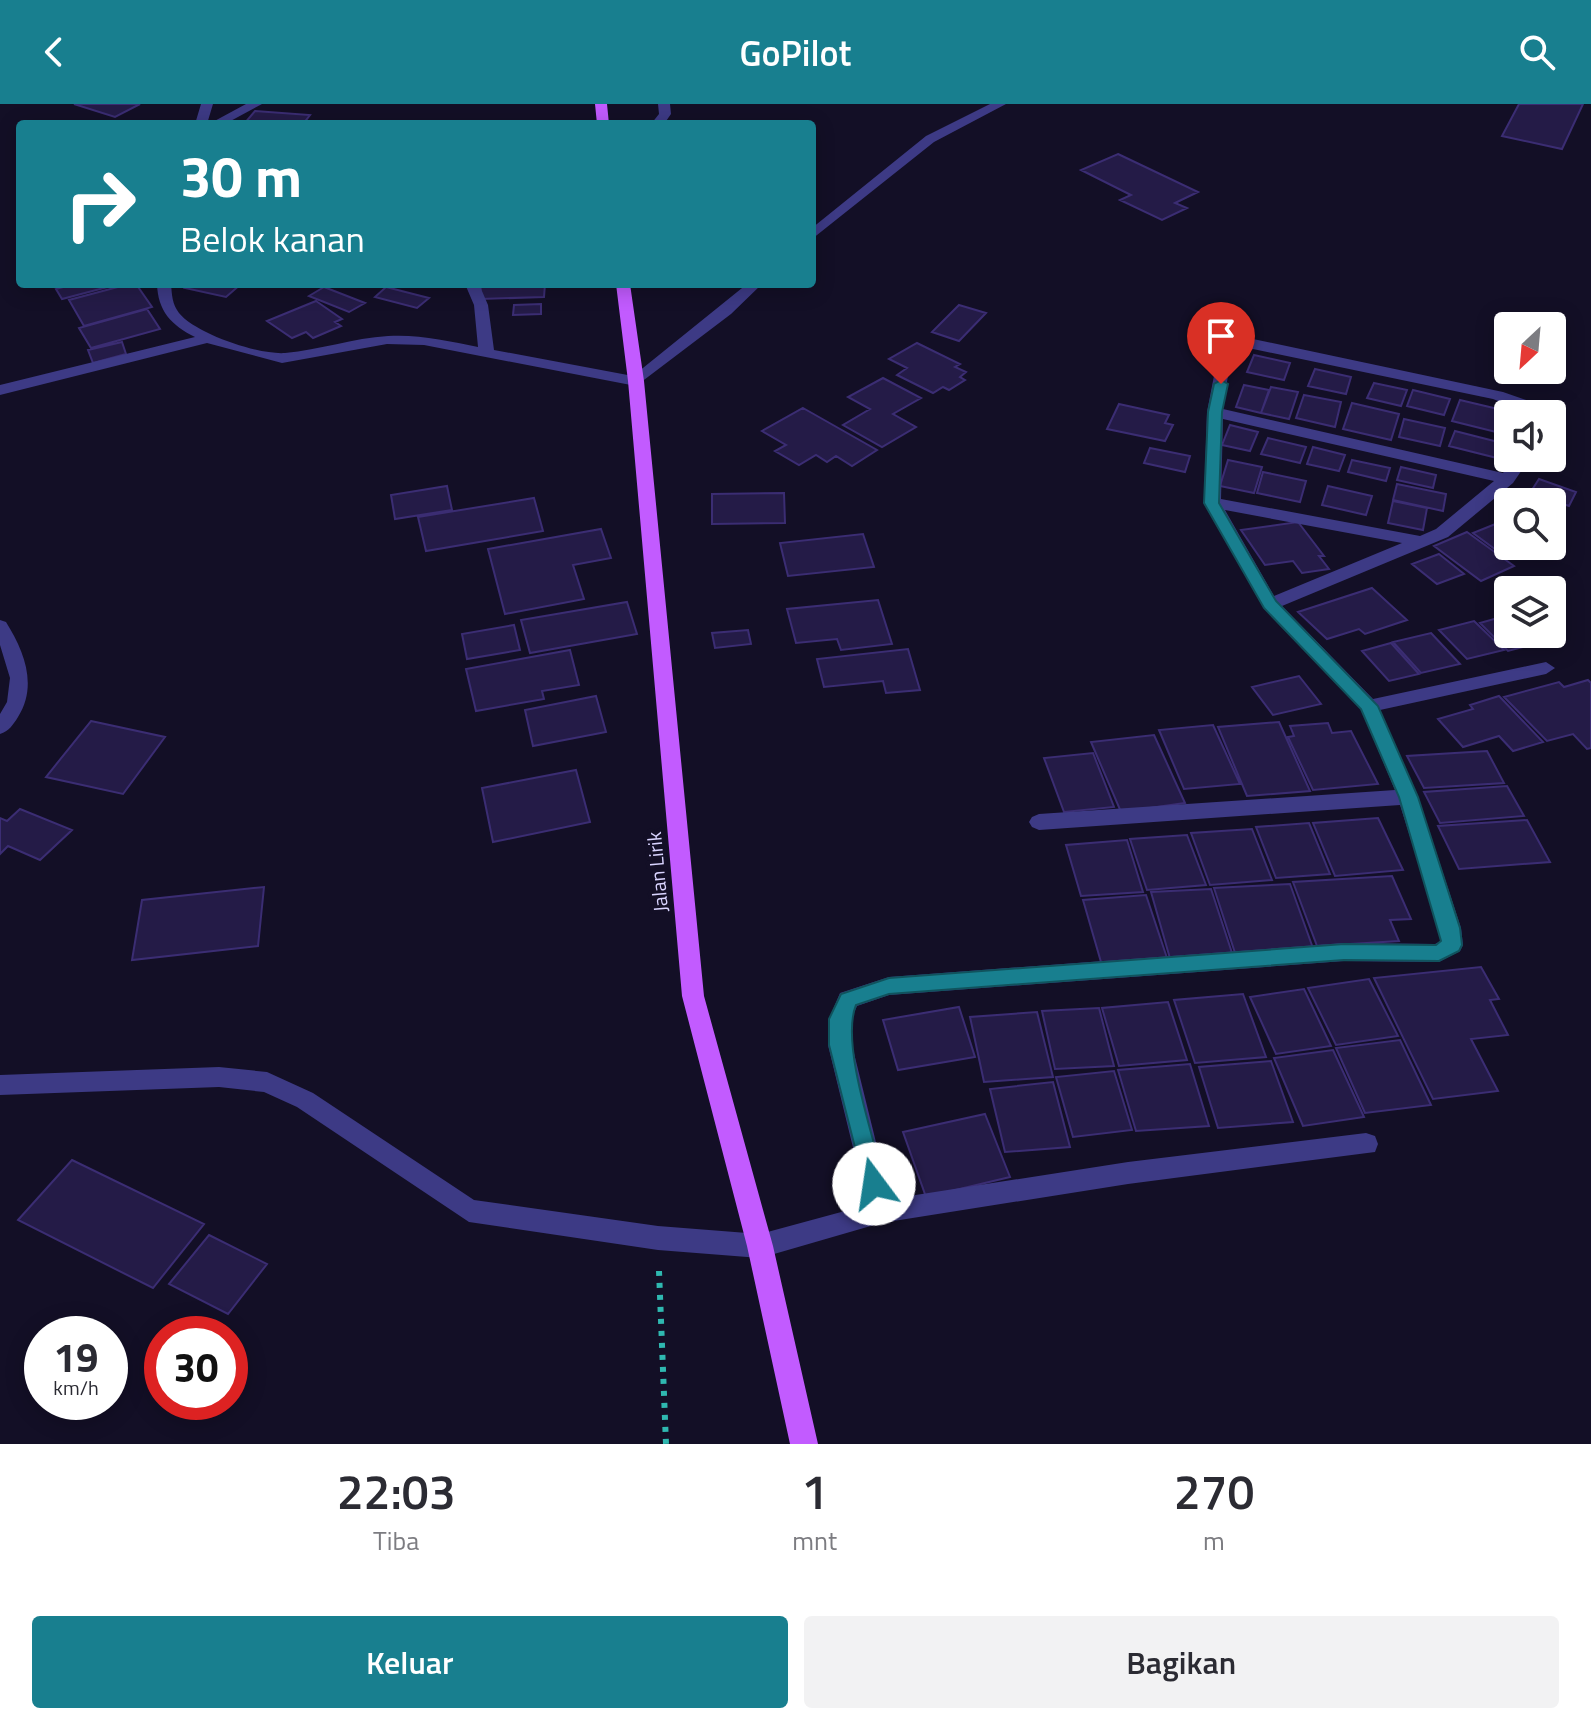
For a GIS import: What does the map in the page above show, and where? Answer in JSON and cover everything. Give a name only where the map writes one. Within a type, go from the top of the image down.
[{"type":"main road","name":"Jalan Lirik","points":[[624,288],[636,381],[693,996],[760,1246],[804,1444]]},
{"type":"street","points":[[223,120],[256,104]]},
{"type":"street","points":[[816,232],[930,139],[1000,104]]},
{"type":"street","points":[[163,288],[162,293],[172,316],[206,339],[282,358],[387,340],[424,341],[636,381],[751,288]]},
{"type":"street","points":[[474,288],[481,305],[487,355]]},
{"type":"street","points":[[0,390],[206,339]]},
{"type":"street","points":[[881,1212],[840,1045],[840,1019],[848,1000],[889,986],[1344,952],[1439,953],[1452,945],[1450,928],[1408,797],[1369,706],[1270,604],[1212,503],[1215,412],[1226,355],[1237,346],[1253,344],[1511,400]]},
{"type":"street","points":[[1215,412],[1507,479]]},
{"type":"street","points":[[1270,604],[1442,533],[1512,472]]},
{"type":"street","points":[[1212,503],[1420,541]]},
{"type":"street","points":[[0,626],[19,663],[16,710],[0,727]]},
{"type":"street","points":[[1369,706],[1546,668]]},
{"type":"street","points":[[1039,822],[1408,797]]},
{"type":"street","points":[[0,1085],[219,1077],[267,1082],[305,1100],[469,1211],[658,1238],[760,1246],[881,1212],[1128,1173],[1366,1144]]},
{"type":"path","points":[[658,1238],[666,1444]]},
{"type":"building","points":[[74,104],[140,104],[115,117]]},
{"type":"building","points":[[1519,104],[1583,104],[1562,149],[1502,136]]},
{"type":"building","points":[[255,111],[310,115],[306,120],[247,120]]},
{"type":"building","points":[[1118,154],[1198,192],[1175,203],[1187,208],[1162,220],[1120,200],[1131,195],[1081,170]]},
{"type":"building","points":[[60,288],[104,288],[62,299],[56,289]]},
{"type":"building","points":[[114,288],[139,288],[152,307],[84,326],[69,300]]},
{"type":"building","points":[[185,288],[236,288],[226,297]]},
{"type":"building","points":[[327,288],[365,303],[349,312],[309,296]]},
{"type":"building","points":[[385,288],[390,288],[429,298],[417,308],[375,297]]},
{"type":"building","points":[[481,288],[545,288],[544,297],[480,299]]},
{"type":"building","points":[[316,301],[342,319],[335,322],[341,326],[313,338],[306,332],[292,338],[267,321]]},
{"type":"building","points":[[541,304],[541,314],[513,315],[514,305]]},
{"type":"building","points":[[959,305],[986,313],[959,341],[932,332]]},
{"type":"building","points":[[147,309],[160,329],[91,348],[79,328]]},
{"type":"building","points":[[122,342],[126,354],[93,363],[88,350]]},
{"type":"building","points":[[917,343],[960,364],[955,367],[966,372],[960,377],[965,380],[949,390],[943,387],[933,393],[897,375],[907,368],[889,359]]},
{"type":"building","points":[[1254,355],[1290,363],[1284,380],[1247,372]]},
{"type":"building","points":[[1315,369],[1351,377],[1346,394],[1308,386]]},
{"type":"building","points":[[883,378],[921,398],[893,414],[916,427],[882,447],[843,425],[870,409],[848,397]]},
{"type":"building","points":[[1374,383],[1407,390],[1401,406],[1367,398]]},
{"type":"building","points":[[1244,385],[1269,390],[1261,413],[1236,407]]},
{"type":"building","points":[[1271,387],[1298,392],[1289,419],[1261,413]]},
{"type":"building","points":[[1413,390],[1450,399],[1444,415],[1407,406]]},
{"type":"building","points":[[1304,395],[1341,402],[1335,427],[1296,418]]},
{"type":"building","points":[[1460,400],[1494,408],[1494,432],[1452,421]]},
{"type":"building","points":[[1352,403],[1399,414],[1391,440],[1343,429]]},
{"type":"building","points":[[1119,404],[1169,415],[1165,423],[1173,425],[1165,441],[1107,429]]},
{"type":"building","points":[[803,408],[877,450],[852,466],[836,456],[827,462],[816,455],[799,465],[775,451],[786,445],[762,431]]},
{"type":"building","points":[[1404,419],[1445,428],[1440,446],[1399,437]]},
{"type":"building","points":[[1230,425],[1258,432],[1250,451],[1222,445]]},
{"type":"building","points":[[1455,431],[1494,441],[1494,457],[1449,446]]},
{"type":"building","points":[[1268,438],[1306,447],[1300,463],[1261,454]]},
{"type":"building","points":[[1313,447],[1345,455],[1339,471],[1307,464]]},
{"type":"building","points":[[1150,448],[1190,456],[1185,472],[1144,463]]},
{"type":"building","points":[[1228,460],[1262,467],[1254,493],[1220,486]]},
{"type":"building","points":[[1352,460],[1390,468],[1386,481],[1348,472]]},
{"type":"building","points":[[1401,467],[1436,475],[1433,488],[1397,480]]},
{"type":"building","points":[[1263,472],[1306,481],[1300,502],[1257,493]]},
{"type":"building","points":[[1539,479],[1565,488],[1533,488]]},
{"type":"building","points":[[1397,484],[1446,494],[1443,511],[1393,500]]},
{"type":"building","points":[[447,486],[452,510],[395,519],[391,495]]},
{"type":"building","points":[[1328,486],[1372,496],[1366,515],[1322,505]]},
{"type":"building","points":[[1566,488],[1576,492],[1569,506],[1566,505]]},
{"type":"building","points":[[784,493],[785,523],[712,524],[712,494]]},
{"type":"building","points":[[534,498],[543,531],[426,551],[418,517]]},
{"type":"building","points":[[1393,501],[1427,508],[1423,530],[1388,523]]},
{"type":"building","points":[[1298,522],[1324,556],[1319,556],[1329,569],[1302,573],[1293,561],[1265,565],[1241,530]]},
{"type":"building","points":[[1494,525],[1494,548],[1473,533]]},
{"type":"building","points":[[601,529],[611,558],[573,565],[584,599],[505,614],[488,549]]},
{"type":"building","points":[[1467,532],[1494,552],[1494,560],[1506,560],[1514,566],[1481,581],[1434,546]]},
{"type":"building","points":[[863,534],[874,567],[788,576],[780,543]]},
{"type":"building","points":[[1439,554],[1464,574],[1437,584],[1412,564]]},
{"type":"building","points":[[1372,588],[1407,620],[1365,634],[1359,629],[1327,639],[1298,612]]},
{"type":"building","points":[[878,600],[892,644],[841,650],[837,639],[796,643],[787,609]]},
{"type":"building","points":[[627,602],[637,634],[530,653],[521,620]]},
{"type":"building","points":[[1494,619],[1494,637],[1480,623]]},
{"type":"building","points":[[1474,621],[1494,640],[1494,648],[1504,650],[1467,659],[1439,630]]},
{"type":"building","points":[[514,625],[520,650],[467,659],[462,634]]},
{"type":"building","points":[[748,630],[751,644],[715,648],[712,633]]},
{"type":"building","points":[[1431,633],[1460,664],[1421,673],[1393,642]]},
{"type":"building","points":[[1391,643],[1419,674],[1389,681],[1362,651]]},
{"type":"building","points":[[908,649],[920,690],[886,693],[883,681],[824,687],[817,659]]},
{"type":"building","points":[[570,650],[579,685],[542,691],[544,699],[476,711],[466,669]]},
{"type":"building","points":[[1299,676],[1321,704],[1273,715],[1252,687]]},
{"type":"building","points":[[1588,680],[1591,683],[1591,748],[1587,749],[1573,734],[1547,741],[1504,697],[1559,682],[1564,687]]},
{"type":"building","points":[[596,696],[606,732],[533,746],[525,710]]},
{"type":"building","points":[[1499,696],[1543,742],[1513,751],[1499,736],[1463,747],[1438,719],[1473,709],[1470,705]]},
{"type":"building","points":[[91,721],[165,737],[123,794],[46,777]]},
{"type":"building","points":[[1279,722],[1310,791],[1247,796],[1218,727]]},
{"type":"building","points":[[1328,723],[1332,733],[1351,731],[1378,784],[1313,790],[1288,737],[1294,736],[1290,726]]},
{"type":"building","points":[[1213,725],[1240,784],[1184,789],[1159,730]]},
{"type":"building","points":[[1154,735],[1185,803],[1121,812],[1091,742]]},
{"type":"building","points":[[1487,751],[1504,783],[1424,788],[1407,756]]},
{"type":"building","points":[[1093,753],[1114,807],[1064,812],[1044,758]]},
{"type":"building","points":[[576,770],[590,822],[493,842],[482,788]]},
{"type":"building","points":[[1507,786],[1524,816],[1440,823],[1424,792]]},
{"type":"building","points":[[20,809],[72,830],[40,860],[8,846],[0,854],[0,818],[7,821]]},
{"type":"building","points":[[1378,818],[1403,870],[1335,876],[1313,823]]},
{"type":"building","points":[[1527,820],[1550,862],[1459,869],[1438,826]]},
{"type":"building","points":[[1309,823],[1330,874],[1276,878],[1256,827]]},
{"type":"building","points":[[1252,829],[1272,880],[1210,885],[1191,833]]},
{"type":"building","points":[[1187,835],[1206,885],[1147,890],[1130,839]]},
{"type":"building","points":[[1127,840],[1143,892],[1081,896],[1066,845]]},
{"type":"building","points":[[1392,876],[1411,919],[1390,920],[1399,941],[1317,946],[1293,882]]},
{"type":"building","points":[[1290,884],[1314,951],[1236,956],[1214,888]]},
{"type":"building","points":[[264,887],[258,946],[132,960],[142,900]]},
{"type":"building","points":[[1211,889],[1234,959],[1171,962],[1151,892]]},
{"type":"building","points":[[1146,895],[1169,964],[1103,969],[1083,900]]},
{"type":"building","points":[[1481,967],[1499,999],[1490,1000],[1508,1035],[1471,1039],[1498,1091],[1433,1099],[1374,978]]},
{"type":"building","points":[[1369,979],[1398,1036],[1336,1045],[1308,988]]},
{"type":"building","points":[[1304,989],[1331,1046],[1276,1054],[1250,997]]},
{"type":"building","points":[[1243,994],[1266,1057],[1195,1063],[1174,1000]]},
{"type":"building","points":[[1168,1002],[1187,1060],[1119,1066],[1102,1008]]},
{"type":"building","points":[[959,1007],[975,1057],[898,1070],[883,1020]]},
{"type":"building","points":[[1099,1008],[1114,1066],[1055,1069],[1042,1011]]},
{"type":"building","points":[[1037,1012],[1053,1077],[984,1082],[970,1017]]},
{"type":"building","points":[[1400,1040],[1431,1105],[1365,1113],[1336,1048]]},
{"type":"building","points":[[1333,1050],[1364,1117],[1303,1126],[1274,1058]]},
{"type":"building","points":[[1271,1061],[1293,1122],[1218,1128],[1199,1067]]},
{"type":"building","points":[[1190,1064],[1209,1126],[1136,1131],[1118,1070]]},
{"type":"building","points":[[1114,1071],[1132,1130],[1073,1137],[1056,1077]]},
{"type":"building","points":[[1053,1082],[1070,1147],[1005,1152],[990,1089]]},
{"type":"building","points":[[985,1114],[1010,1177],[926,1197],[903,1132]]},
{"type":"building","points":[[72,1160],[204,1224],[153,1288],[18,1220]]},
{"type":"building","points":[[209,1235],[267,1264],[228,1314],[169,1284]]},
{"type":"route","points":[[874,1184],[840,1045],[840,1019],[848,1000],[889,986],[1344,952],[1439,953],[1452,945],[1450,928],[1408,797],[1369,706],[1270,604],[1212,503],[1215,412],[1221,384]]}]
